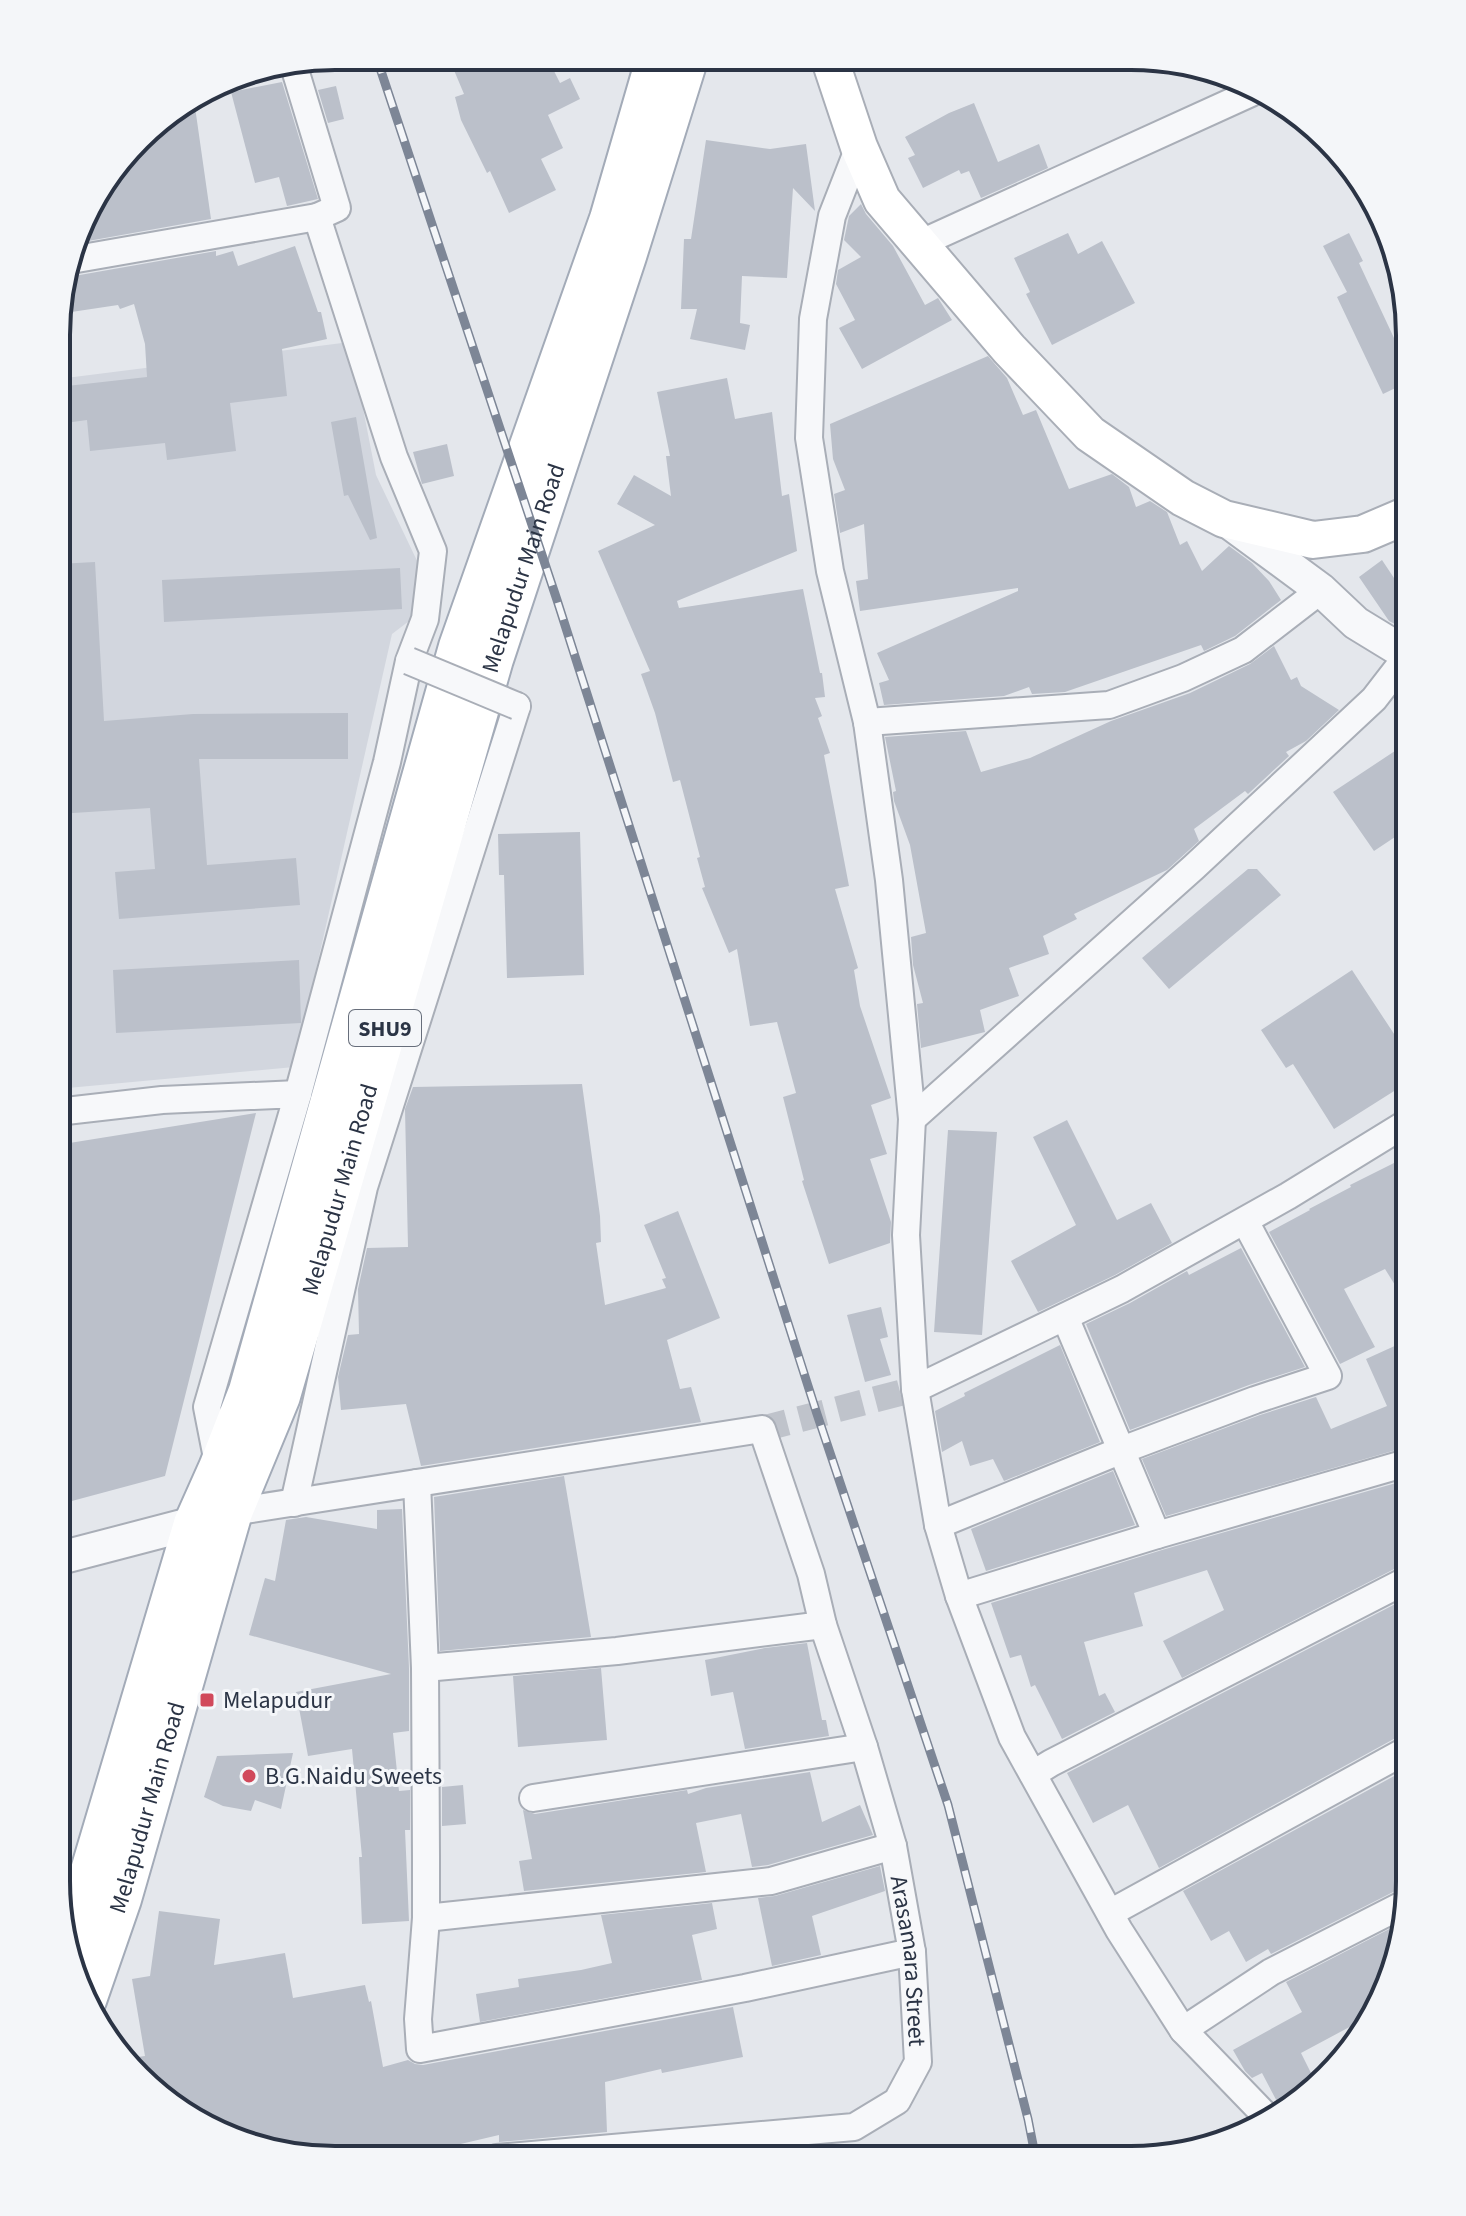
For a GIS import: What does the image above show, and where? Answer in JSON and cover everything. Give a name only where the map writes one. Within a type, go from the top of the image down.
[{"type":"main road","name":"Melapudur Main Road","points":[[74,1928],[194,1524],[249,1391],[459,647],[610,219],[653,70]]},
{"type":"main road","name":"Melapudur Main Road","points":[[91,1985],[121,1899],[232,1512],[280,1396],[493,659],[684,70]]},
{"type":"main road","points":[[833,70],[859,147],[882,200],[1009,349],[1090,434],[1183,498],[1224,519],[1313,540],[1363,534],[1396,520]]},
{"type":"street","points":[[82,259],[317,217],[337,208],[296,73]]},
{"type":"street","points":[[919,244],[1244,96]]},
{"type":"street","points":[[859,147],[832,216],[813,319],[809,438],[830,571],[867,722],[889,880],[912,1119],[906,1235],[915,1389],[938,1525],[959,1596],[1012,1737],[1110,1913],[1183,2030],[1261,2111]]},
{"type":"street","points":[[219,1468],[207,1407],[298,1094],[387,762],[409,661],[425,619],[433,551],[394,457],[317,217]]},
{"type":"street","points":[[1224,519],[1321,590],[1356,623],[1396,648]]},
{"type":"street","points":[[867,722],[1109,705],[1183,678],[1243,650],[1321,590]]},
{"type":"street","points":[[294,1503],[364,1187],[517,706],[409,661]]},
{"type":"street","points":[[912,1119],[1206,857],[1374,699],[1396,672]]},
{"type":"street","points":[[70,1111],[162,1100],[298,1094]]},
{"type":"street","points":[[915,1389],[1122,1289],[1245,1221],[1395,1130]]},
{"type":"street","points":[[938,1525],[1122,1450],[1328,1376],[1245,1221]]},
{"type":"street","points":[[1065,1317],[1157,1535]]},
{"type":"street","name":"Arasamara Street","points":[[417,1483],[762,1429],[811,1574],[823,1625],[893,1846],[912,1952],[918,2062],[897,2101],[854,2127],[635,2146]]},
{"type":"street","points":[[959,1596],[1395,1466]]},
{"type":"street","points":[[70,1555],[232,1512],[417,1483],[425,1668],[426,1918],[418,2019],[420,2049],[745,1988],[912,1952]]},
{"type":"street","points":[[1033,1774],[1395,1586]]},
{"type":"street","points":[[425,1668],[617,1651],[823,1625]]},
{"type":"street","points":[[533,1798],[864,1747]]},
{"type":"street","points":[[1110,1913],[1395,1757]]},
{"type":"street","points":[[426,1918],[771,1881],[893,1846]]},
{"type":"street","points":[[1183,2030],[1271,1972],[1394,1909]]},
{"type":"shaded area","points":[[350,342],[376,475],[420,567],[417,615],[392,634],[294,1067],[70,1088],[70,377]]},
{"type":"building","points":[[454,70],[554,70],[560,83],[570,78],[580,99],[548,115],[563,148],[541,159],[556,190],[509,213],[461,120],[455,97],[464,94]]},
{"type":"building","points":[[282,82],[318,199],[287,206],[279,177],[255,183],[231,92]]},
{"type":"building","points":[[336,86],[344,119],[328,123],[318,90]]},
{"type":"building","points":[[974,103],[998,162],[1039,144],[1048,168],[981,198],[969,171],[961,174],[959,170],[923,188],[908,158],[915,155],[905,137]]},
{"type":"building","points":[[196,111],[211,219],[87,241],[106,203],[136,160],[160,136]]},
{"type":"building","points":[[706,140],[770,149],[806,144],[815,211],[793,188],[787,278],[742,276],[740,323],[750,325],[745,350],[690,339],[697,309],[681,309],[684,239],[691,239]]},
{"type":"building","points":[[861,204],[893,246],[925,305],[938,298],[952,320],[862,369],[839,328],[855,320],[836,284],[838,270],[861,257],[844,240],[849,216]]},
{"type":"building","points":[[1068,233],[1078,254],[1102,241],[1135,303],[1052,345],[1026,294],[1030,292],[1014,258]]},
{"type":"building","points":[[1349,233],[1363,261],[1359,263],[1396,337],[1396,388],[1383,394],[1337,297],[1347,292],[1323,246]]},
{"type":"building","points":[[295,246],[318,312],[321,312],[327,339],[282,349],[287,396],[230,403],[236,451],[167,460],[165,443],[90,451],[87,420],[70,422],[70,386],[147,377],[145,344],[134,304],[120,309],[118,305],[71,312],[77,275],[216,251],[216,256],[233,251],[238,266]]},
{"type":"building","points":[[988,356],[1007,378],[1023,415],[1036,410],[1069,489],[1112,474],[1129,487],[1136,507],[1150,501],[1167,512],[1180,545],[1187,541],[1202,571],[1229,546],[1252,563],[1281,600],[1235,636],[1204,651],[1201,645],[1065,692],[1032,694],[1029,687],[1004,696],[884,705],[879,683],[889,680],[877,653],[1018,591],[1018,588],[860,611],[856,581],[868,579],[864,524],[840,533],[834,494],[845,490],[833,459],[830,424]]},
{"type":"building","points":[[727,378],[735,419],[772,412],[782,496],[789,494],[797,551],[677,601],[679,608],[803,589],[822,673],[825,697],[815,698],[830,753],[824,755],[849,886],[835,889],[858,968],[854,970],[860,1006],[891,1098],[871,1105],[887,1154],[870,1159],[891,1222],[890,1243],[829,1264],[802,1181],[783,1097],[796,1093],[777,1022],[750,1026],[737,949],[729,953],[702,888],[705,887],[697,858],[700,857],[680,780],[673,782],[641,674],[650,671],[598,551],[655,525],[617,504],[634,475],[671,496],[666,456],[670,456],[657,392]]},
{"type":"building","points":[[356,417],[377,538],[370,540],[348,495],[344,496],[331,422]]},
{"type":"building","points":[[447,444],[454,476],[422,484],[413,452]]},
{"type":"building","points":[[1382,560],[1396,577],[1396,623],[1389,621],[1359,577]]},
{"type":"building","points":[[95,562],[104,721],[193,714],[348,713],[348,759],[199,759],[207,865],[296,858],[300,905],[119,919],[115,872],[155,869],[150,808],[70,813],[70,563]]},
{"type":"building","points":[[400,568],[402,609],[164,622],[162,580]]},
{"type":"building","points":[[1274,646],[1291,680],[1297,677],[1301,686],[1339,710],[1306,741],[1286,752],[1289,756],[1248,794],[1245,791],[1194,829],[1199,841],[1167,870],[1074,914],[1077,919],[1043,936],[1049,954],[1009,968],[1019,996],[980,1010],[985,1032],[921,1048],[917,1004],[923,1003],[913,965],[911,937],[926,933],[910,845],[894,801],[893,792],[896,791],[885,737],[966,731],[981,772],[1030,758],[1111,721],[1190,693],[1250,664]]},
{"type":"building","points":[[1396,750],[1396,837],[1374,851],[1333,792]]},
{"type":"building","points":[[580,832],[584,975],[507,978],[504,875],[499,875],[498,834]]},
{"type":"building","points":[[1248,869],[1257,869],[1281,895],[1169,989],[1142,958]]},
{"type":"building","points":[[299,960],[301,1023],[116,1033],[113,970]]},
{"type":"building","points":[[1352,970],[1396,1036],[1396,1090],[1334,1129],[1293,1064],[1286,1068],[1261,1030]]},
{"type":"building","points":[[582,1084],[600,1216],[601,1242],[596,1243],[605,1305],[666,1288],[662,1279],[666,1278],[644,1225],[678,1211],[720,1318],[667,1340],[680,1389],[691,1387],[701,1422],[421,1466],[406,1404],[341,1410],[338,1377],[348,1335],[359,1334],[358,1289],[367,1248],[408,1247],[405,1109],[413,1087]]},
{"type":"building","points":[[256,1113],[165,1476],[70,1502],[70,1143]]},
{"type":"building","points":[[1067,1120],[1117,1220],[1151,1203],[1172,1243],[1038,1312],[1011,1261],[1076,1225],[1033,1137]]},
{"type":"building","points":[[948,1130],[997,1132],[982,1335],[934,1332]]},
{"type":"building","points":[[1395,1162],[1395,1286],[1385,1269],[1344,1289],[1375,1347],[1340,1364],[1269,1232]]},
{"type":"building","points":[[1241,1248],[1305,1367],[1130,1430],[1086,1324],[1187,1271],[1189,1275]]},
{"type":"building","points":[[881,1307],[888,1337],[880,1339],[891,1375],[865,1382],[847,1315]]},
{"type":"building","points":[[1060,1345],[1100,1442],[1004,1481],[993,1459],[970,1466],[962,1441],[942,1452],[935,1411]]},
{"type":"building","points":[[1395,1346],[1395,1450],[1166,1516],[1142,1459],[1316,1397],[1331,1429],[1387,1406],[1366,1359]]},
{"type":"building","points":[[1113,1471],[1135,1525],[986,1571],[971,1529]]},
{"type":"building","points":[[564,1476],[591,1637],[440,1651],[434,1497]]},
{"type":"building","points":[[1395,1483],[1395,1568],[1182,1678],[1163,1641],[1224,1610],[1207,1570],[1134,1593],[1143,1626],[1084,1642],[1099,1696],[1105,1693],[1115,1712],[1062,1739],[1035,1685],[1031,1687],[1021,1655],[1010,1658],[991,1603]]},
{"type":"building","points":[[402,1509],[409,1731],[393,1733],[399,1791],[410,1790],[410,1830],[405,1830],[409,1921],[362,1924],[359,1857],[362,1857],[352,1749],[308,1756],[296,1692],[391,1674],[249,1635],[265,1578],[275,1581],[286,1520],[306,1517],[377,1529],[377,1510]]},
{"type":"building","points":[[1395,1604],[1395,1738],[1159,1868],[1128,1805],[1093,1823],[1067,1773]]},
{"type":"building","points":[[807,1643],[822,1720],[826,1720],[829,1736],[745,1749],[733,1692],[711,1696],[705,1660]]},
{"type":"building","points":[[601,1668],[607,1740],[518,1747],[513,1676]]},
{"type":"building","name":"B.G.Naidu Sweets","points":[[293,1753],[281,1809],[255,1800],[251,1811],[223,1806],[204,1797],[217,1756]]},
{"type":"building","points":[[810,1772],[822,1822],[860,1805],[873,1835],[752,1867],[741,1814],[696,1823],[706,1872],[524,1891],[519,1861],[532,1859],[523,1810],[535,1814],[687,1790],[688,1794],[706,1788]]},
{"type":"building","points":[[1395,1776],[1395,1891],[1271,1954],[1268,1949],[1246,1962],[1229,1931],[1211,1941],[1183,1891]]},
{"type":"building","points":[[463,1785],[466,1824],[442,1826],[442,1787]]},
{"type":"building","points":[[880,1866],[885,1891],[812,1916],[821,1955],[772,1966],[758,1898]]},
{"type":"building","points":[[712,1903],[717,1929],[692,1935],[702,1980],[480,2022],[476,1994],[519,1987],[518,1979],[612,1963],[601,1915]]},
{"type":"building","points":[[159,1911],[220,1919],[214,1965],[285,1953],[293,1998],[365,1985],[371,2001],[383,2067],[408,2060],[423,2065],[733,2007],[743,2057],[662,2073],[661,2069],[605,2082],[607,2132],[499,2142],[499,2135],[452,2146],[301,2144],[234,2126],[174,2091],[148,2068],[138,2057],[145,2056],[132,1979],[150,1976]]},
{"type":"building","points":[[1392,1928],[1382,1966],[1369,1998],[1353,2025],[1301,2053],[1312,2074],[1277,2102],[1262,2073],[1252,2078],[1233,2050],[1302,2012],[1286,1982]]},
{"type":"tunnel","points":[[762,1429],[915,1389]]},
{"type":"railway","points":[[381,70],[557,600],[817,1414],[948,1805],[1033,2146]]},
{"type":"place","name":"Melapudur","points":[[207,1700]]},
{"type":"place","name":"B.G.Naidu Sweets","points":[[249,1776]]}]
